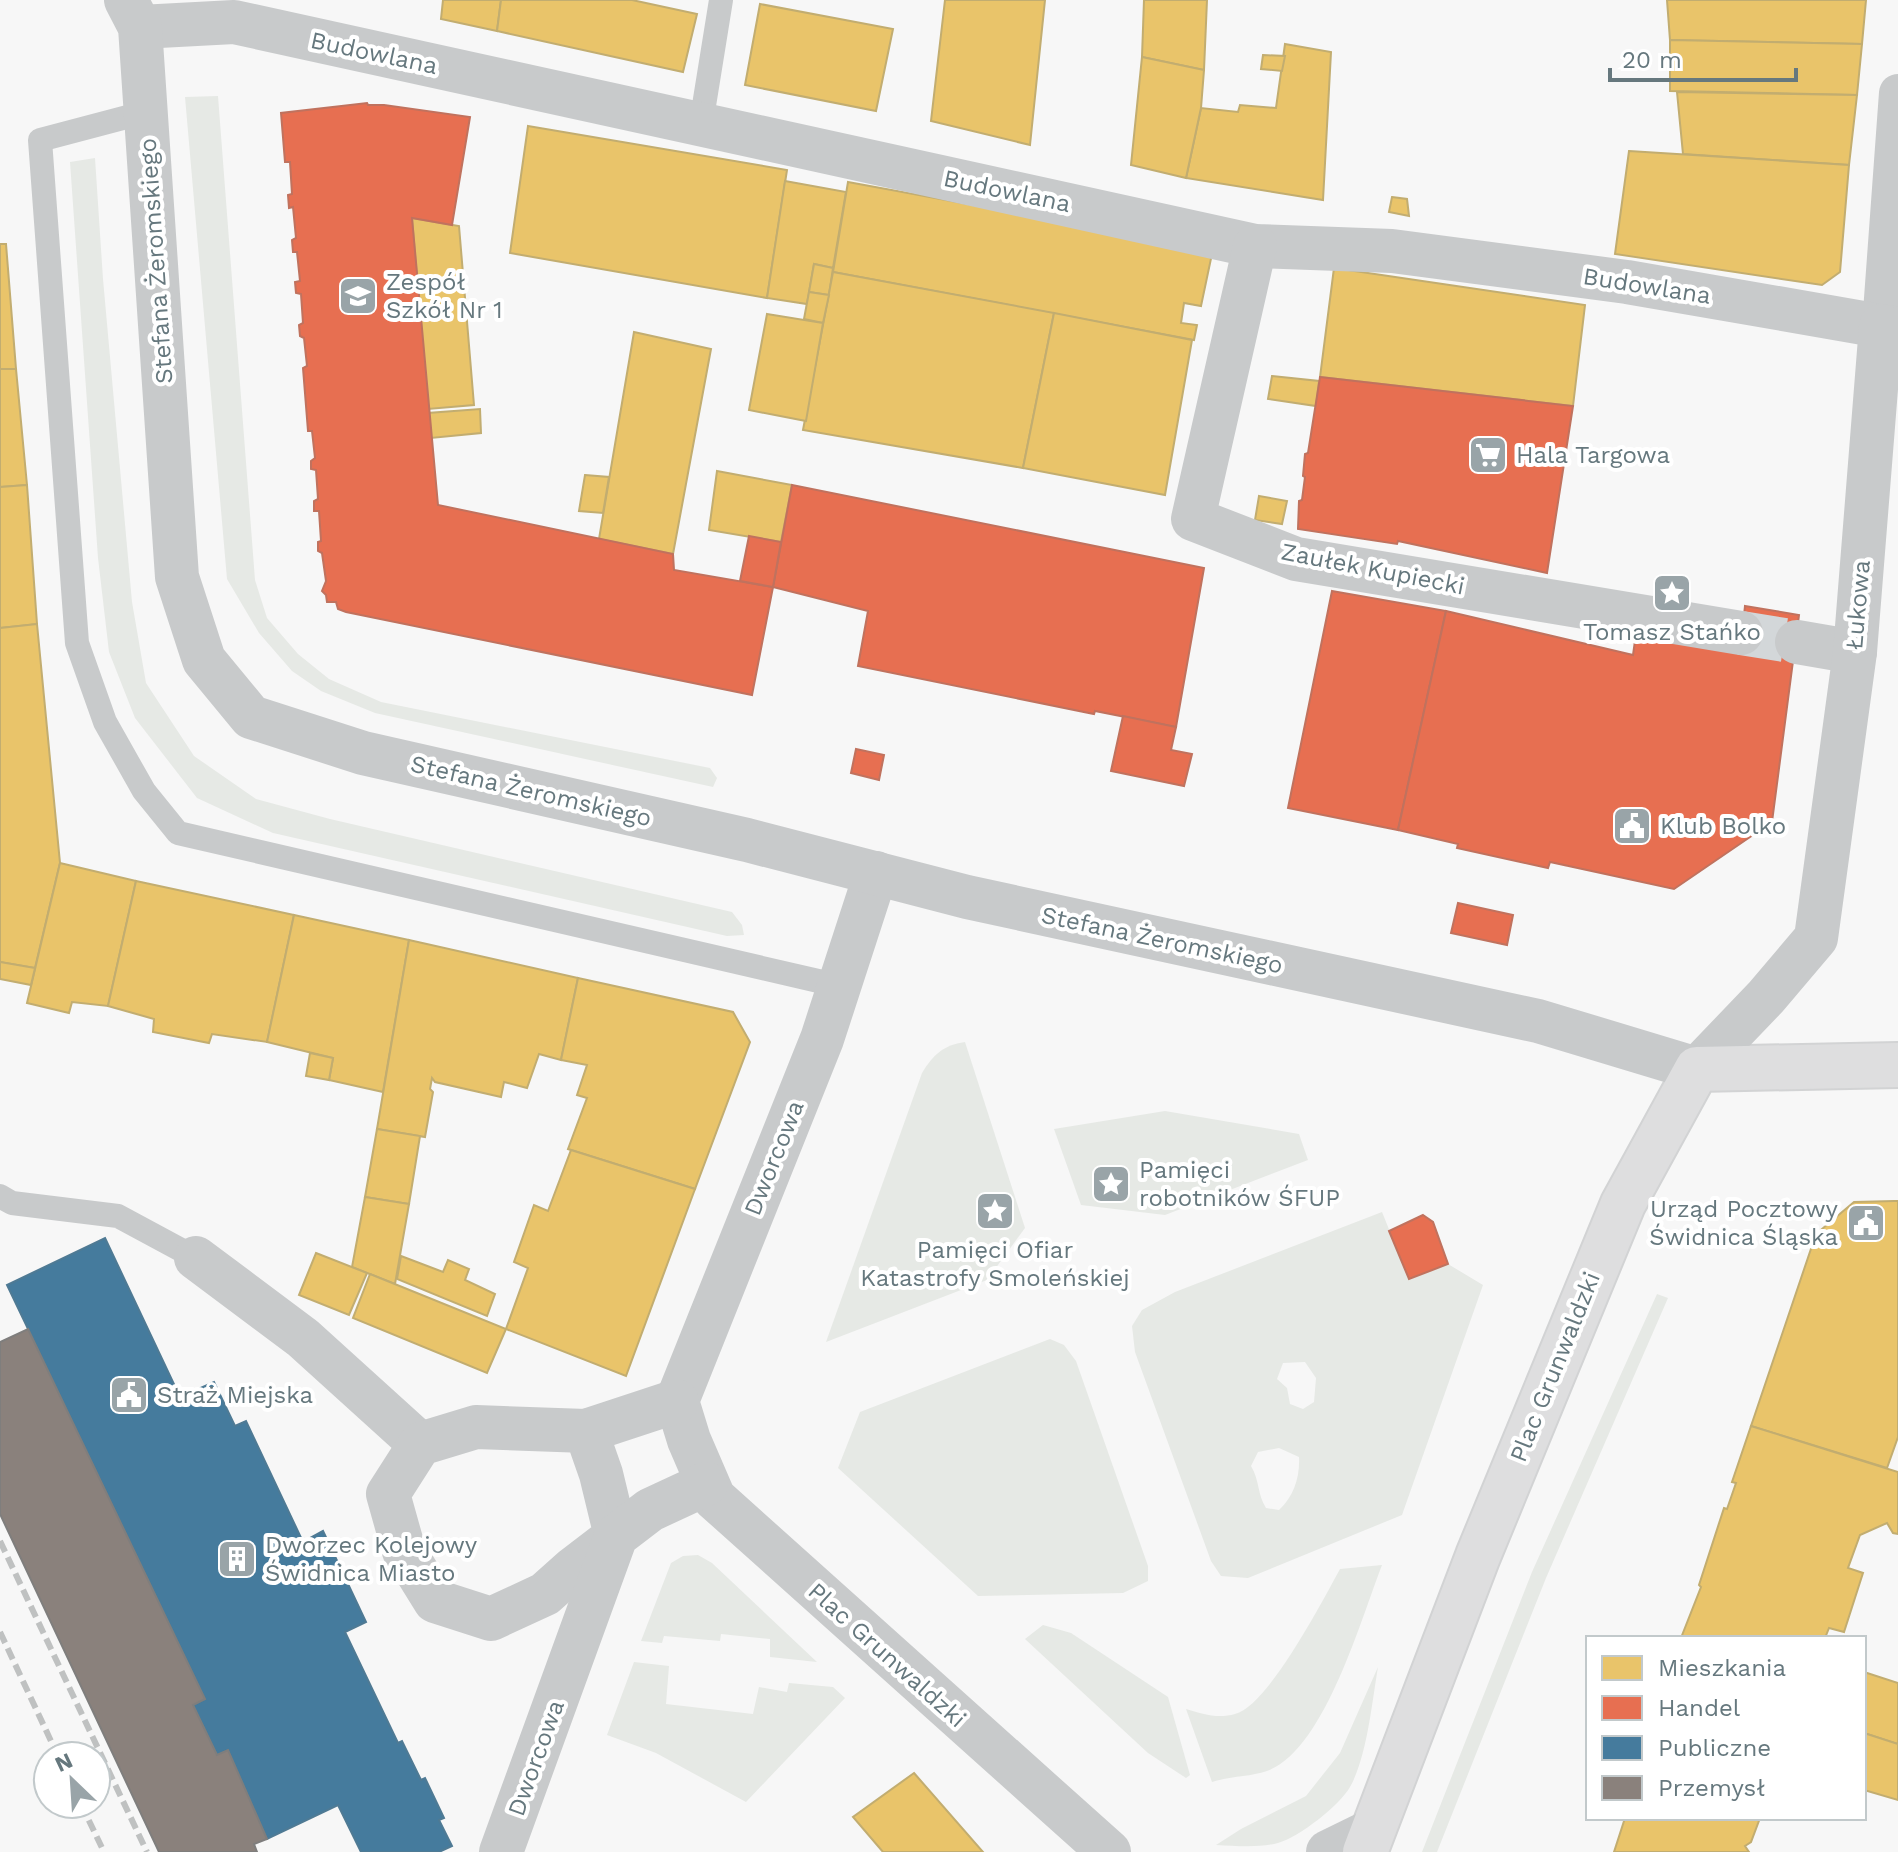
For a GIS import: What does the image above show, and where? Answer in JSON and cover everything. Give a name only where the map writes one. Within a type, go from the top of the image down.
[{"type":"main road","points":[[1697,1069],[1898,1065]]},
{"type":"main road","name":"Plac Grunwaldzki","points":[[1369,1841],[1478,1556],[1623,1204],[1697,1069]]},
{"type":"street","name":"Budowlana","points":[[133,14],[233,11],[701,124],[1255,246],[1392,251],[1627,282],[1890,328]]},
{"type":"street","name":"Stefana Żeromskiego","points":[[133,14],[146,112],[177,577],[204,660],[251,717],[363,753],[747,840],[967,897],[1538,1021],[1697,1069]]},
{"type":"street","name":"Łukowa","points":[[1697,1069],[1766,997],[1816,938],[1855,652],[1890,328],[1898,93]]},
{"type":"street","name":"Zaułek Kupiecki","points":[[1255,246],[1193,519],[1296,559],[1741,633]]},
{"type":"street","points":[[1797,642],[1855,652]]},
{"type":"street","name":"Dworcowa","points":[[683,1420],[840,986],[876,873]]},
{"type":"street","points":[[196,1258],[303,1338],[420,1444]]},
{"type":"street","points":[[683,1420],[586,1431],[476,1427],[420,1444],[388,1494],[404,1551],[435,1601],[491,1619],[545,1594],[650,1510],[706,1484]]},
{"type":"street","name":"Plac Grunwaldzki","points":[[683,1420],[714,1498],[1109,1852]]},
{"type":"street","points":[[586,1431],[601,1474],[616,1536]]},
{"type":"street","name":"Dworcowa","points":[[501,1852],[616,1536]]},
{"type":"street","name":"Plac Grunwaldzki","points":[[1328,1852],[1369,1841]]},
{"type":"lane","points":[[701,124],[721,0]]},
{"type":"lane","points":[[146,112],[40,140],[77,643],[105,722],[144,791],[178,833],[840,986]]},
{"type":"lane","points":[[0,1196],[12,1203],[118,1216],[196,1258]]},
{"type":"shaded area","points":[[218,96],[255,580],[267,618],[298,654],[329,679],[381,702],[710,768],[717,778],[713,787],[375,713],[321,691],[292,671],[259,633],[227,579],[185,97]]},
{"type":"shaded area","points":[[95,158],[132,602],[146,683],[194,756],[256,799],[732,912],[742,925],[744,935],[727,936],[273,833],[197,798],[135,718],[109,652],[98,558],[70,162]]},
{"type":"shaded area","points":[[965,1042],[1025,1228],[987,1280],[826,1342],[922,1073],[939,1052]]},
{"type":"shaded area","points":[[1165,1111],[1299,1134],[1308,1160],[1165,1215],[1081,1205],[1054,1129]]},
{"type":"shaded area","points":[[1382,1212],[1409,1279],[1448,1264],[1483,1285],[1402,1515],[1248,1578],[1221,1576],[1211,1561],[1135,1352],[1132,1326],[1142,1310],[1175,1292]],"holes":[[[1305,1362],[1316,1378],[1314,1402],[1303,1409],[1290,1404],[1287,1388],[1277,1379],[1283,1363]],[[1279,1448],[1299,1457],[1297,1479],[1279,1510],[1266,1508],[1251,1466],[1258,1452]]]},
{"type":"shaded area","points":[[1657,1294],[1668,1298],[1546,1578],[1437,1852],[1422,1852],[1532,1572]]},
{"type":"shaded area","points":[[1050,1339],[1064,1345],[1076,1361],[1148,1566],[1148,1581],[1123,1593],[978,1596],[838,1468],[860,1412]]},
{"type":"shaded area","points":[[698,1555],[712,1563],[817,1662],[770,1657],[770,1639],[721,1634],[720,1641],[664,1636],[662,1643],[641,1641],[671,1563],[683,1556]]},
{"type":"shaded area","points":[[1382,1565],[1338,1681],[1306,1738],[1287,1759],[1267,1771],[1212,1782],[1186,1709],[1222,1716],[1248,1707],[1294,1650],[1340,1569]]},
{"type":"shaded area","points":[[1043,1625],[1071,1633],[1168,1697],[1190,1775],[1186,1778],[1148,1753],[1025,1639]]},
{"type":"shaded area","points":[[634,1662],[669,1666],[666,1704],[753,1714],[759,1687],[787,1692],[789,1683],[833,1687],[845,1698],[746,1802],[656,1753],[607,1735]]},
{"type":"shaded area","points":[[1378,1667],[1361,1761],[1345,1795],[1307,1828],[1287,1840],[1255,1846],[1216,1845],[1306,1796],[1340,1753]]},
{"type":"building: Mieszkania","points":[[443,0],[501,0],[497,31],[441,19]]},
{"type":"building: Mieszkania","points":[[501,0],[632,0],[697,14],[683,72],[497,31]]},
{"type":"building: Mieszkania","points":[[945,0],[1045,0],[1030,145],[931,121]]},
{"type":"building: Mieszkania","points":[[1144,0],[1207,0],[1204,70],[1142,57]]},
{"type":"building: Mieszkania","points":[[1667,0],[1866,0],[1862,44],[1670,40]]},
{"type":"building: Mieszkania","points":[[760,4],[893,29],[876,111],[745,85]]},
{"type":"building: Mieszkania","points":[[1670,40],[1862,44],[1857,95],[1670,91]]},
{"type":"building: Mieszkania","points":[[1285,44],[1331,52],[1323,200],[1186,178],[1201,108],[1238,112],[1240,105],[1276,108]]},
{"type":"building: Mieszkania","points":[[1263,55],[1285,56],[1282,71],[1261,69]]},
{"type":"building: Mieszkania","points":[[1142,57],[1204,70],[1201,108],[1186,178],[1131,165]]},
{"type":"building: Mieszkania","points":[[1677,92],[1857,95],[1849,165],[1683,154]]},
{"type":"building: Mieszkania","points":[[528,126],[787,170],[767,298],[510,253]]},
{"type":"building: Mieszkania","points":[[1629,151],[1849,165],[1840,272],[1822,285],[1615,254]]},
{"type":"building: Mieszkania","points":[[785,181],[846,192],[833,268],[814,264],[807,304],[767,298]]},
{"type":"building: Mieszkania","points":[[848,182],[1213,249],[1201,306],[1184,303],[1181,323],[1197,325],[1194,340],[833,272]]},
{"type":"building: Mieszkania","points":[[1392,197],[1407,199],[1409,216],[1389,212]]},
{"type":"building: Mieszkania","points":[[412,218],[459,226],[474,405],[428,409]]},
{"type":"building: Mieszkania","points":[[0,244],[6,244],[16,369],[0,369]]},
{"type":"building: Mieszkania","points":[[814,264],[833,268],[829,295],[809,292]]},
{"type":"building: Mieszkania","points":[[1334,268],[1585,305],[1573,406],[1320,377]]},
{"type":"building: Mieszkania","points":[[833,272],[1054,313],[1023,468],[803,430]]},
{"type":"building: Mieszkania","points":[[809,292],[829,295],[823,323],[804,319]]},
{"type":"building: Mieszkania","points":[[1054,313],[1192,340],[1165,495],[1023,468]]},
{"type":"building: Mieszkania","points":[[767,314],[823,323],[806,421],[749,410]]},
{"type":"building: Mieszkania","points":[[634,332],[711,349],[673,554],[599,539]]},
{"type":"building: Mieszkania","points":[[0,369],[16,369],[27,485],[0,487]]},
{"type":"building: Mieszkania","points":[[1272,376],[1319,381],[1316,406],[1268,399]]},
{"type":"building: Mieszkania","points":[[480,409],[481,433],[431,438],[428,413]]},
{"type":"building: Mieszkania","points":[[717,471],[792,485],[781,542],[709,530]]},
{"type":"building: Mieszkania","points":[[585,475],[609,477],[603,513],[579,511]]},
{"type":"building: Mieszkania","points":[[27,485],[37,624],[0,628],[0,487]]},
{"type":"building: Mieszkania","points":[[1259,496],[1287,501],[1282,524],[1255,520]]},
{"type":"building: Mieszkania","points":[[37,624],[60,863],[35,968],[0,962],[0,628]]},
{"type":"building: Mieszkania","points":[[60,863],[136,881],[108,1006],[72,1002],[69,1013],[27,1003]]},
{"type":"building: Mieszkania","points":[[136,881],[294,915],[267,1042],[212,1034],[209,1043],[153,1032],[154,1019],[108,1006]]},
{"type":"building: Mieszkania","points":[[294,915],[409,940],[383,1092],[329,1080],[333,1058],[267,1042]]},
{"type":"building: Mieszkania","points":[[409,940],[578,978],[561,1060],[539,1054],[527,1088],[504,1082],[501,1097],[435,1082],[432,1078],[430,1089],[433,1092],[425,1137],[377,1129]]},
{"type":"building: Mieszkania","points":[[0,962],[35,968],[31,985],[0,979]]},
{"type":"building: Mieszkania","points":[[578,978],[733,1012],[750,1042],[695,1189],[568,1149],[587,1098],[577,1095],[587,1065],[561,1060]]},
{"type":"building: Mieszkania","points":[[310,1053],[333,1058],[329,1080],[306,1076]]},
{"type":"building: Mieszkania","points":[[377,1129],[420,1136],[409,1204],[365,1197]]},
{"type":"building: Mieszkania","points":[[571,1150],[695,1189],[626,1376],[506,1329],[528,1268],[514,1262],[534,1205],[548,1211]]},
{"type":"building: Mieszkania","points":[[365,1197],[409,1204],[395,1284],[352,1267]]},
{"type":"building: Mieszkania","points":[[1898,1201],[1898,1437],[1887,1468],[1751,1426],[1816,1234],[1854,1202]]},
{"type":"building: Mieszkania","points":[[316,1253],[367,1273],[349,1315],[299,1295]]},
{"type":"building: Mieszkania","points":[[401,1256],[443,1272],[448,1260],[469,1269],[465,1280],[495,1294],[487,1316],[397,1279]]},
{"type":"building: Mieszkania","points":[[370,1274],[506,1329],[487,1373],[353,1318]]},
{"type":"building: Mieszkania","points":[[1751,1426],[1898,1472],[1898,1534],[1893,1533],[1887,1523],[1860,1535],[1848,1568],[1863,1573],[1844,1632],[1829,1628],[1826,1636],[1682,1636],[1701,1587],[1699,1585],[1724,1508],[1727,1509],[1736,1483],[1732,1482]]},
{"type":"building: Mieszkania","points":[[1866,1673],[1898,1683],[1898,1744],[1866,1734]]},
{"type":"building: Mieszkania","points":[[1866,1734],[1898,1744],[1898,1800],[1866,1791]]},
{"type":"building: Mieszkania","points":[[914,1773],[983,1852],[883,1852],[853,1817]]},
{"type":"building: Mieszkania","points":[[1624,1820],[1759,1820],[1751,1842],[1745,1846],[1749,1852],[1614,1852]]},
{"type":"building: Handel","points":[[367,103],[470,117],[452,225],[412,218],[438,505],[673,554],[674,570],[773,587],[752,695],[346,612],[338,609],[336,602],[327,602],[322,591],[326,581],[322,553],[318,551],[318,542],[321,541],[319,511],[314,511],[314,501],[318,499],[316,470],[311,469],[311,461],[315,458],[312,431],[308,431],[303,368],[307,366],[304,338],[300,336],[299,325],[303,323],[301,294],[296,293],[295,282],[300,281],[297,252],[293,252],[292,240],[296,238],[293,207],[289,208],[288,195],[292,194],[290,162],[285,162],[281,113]]},
{"type":"building: Handel","points":[[1320,377],[1573,406],[1547,573],[1398,541],[1397,544],[1298,529],[1305,454],[1308,453]]},
{"type":"building: Handel","points":[[792,485],[1204,568],[1176,727],[1095,711],[1094,714],[858,666],[868,611],[773,587]]},
{"type":"building: Handel","points":[[749,536],[781,542],[773,587],[740,581]]},
{"type":"building: Handel","points":[[1332,591],[1446,611],[1398,830],[1288,808]]},
{"type":"building: Handel","points":[[1745,606],[1799,615],[1772,822],[1674,889],[1550,862],[1548,868],[1457,848],[1458,844],[1398,830],[1446,611],[1633,655],[1636,634],[1740,653]]},
{"type":"building: Handel","points":[[1123,716],[1176,727],[1171,750],[1192,754],[1184,786],[1111,771]]},
{"type":"building: Handel","points":[[856,749],[884,755],[879,780],[851,773]]},
{"type":"building: Handel","points":[[1458,903],[1513,915],[1507,945],[1451,933]]},
{"type":"building: Handel","points":[[1423,1215],[1433,1222],[1448,1264],[1409,1279],[1389,1231]]},
{"type":"building: Publiczne","name":"Dworzec Kolejowy Świdnica Miasto","points":[[105,1238],[180,1397],[214,1382],[235,1426],[246,1421],[303,1542],[323,1531],[366,1622],[345,1632],[398,1743],[402,1741],[421,1780],[425,1778],[444,1818],[439,1820],[452,1846],[439,1852],[361,1852],[338,1805],[267,1839],[228,1750],[217,1755],[193,1705],[205,1699],[7,1285]]},
{"type":"building: Przemysł","points":[[28,1329],[205,1699],[193,1705],[217,1755],[228,1750],[267,1839],[254,1844],[257,1852],[159,1852],[112,1752],[112,1740],[106,1740],[0,1514],[0,1342]]},
{"type":"tunnel","points":[[1741,633],[1797,642]]},
{"type":"railway","points":[[0,1541],[147,1852]]},
{"type":"railway","points":[[0,1632],[51,1740]]},
{"type":"railway","points":[[89,1820],[104,1852]]},
{"type":"place","name":"Zespół Szkół Nr 1","points":[[358,296]]},
{"type":"place","name":"Hala Targowa","points":[[1488,455]]},
{"type":"place","name":"Tomasz Stańko","points":[[1672,593]]},
{"type":"place","name":"Klub Bolko","points":[[1632,826]]},
{"type":"place","name":"Pamięci robotników ŚFUP","points":[[1111,1184]]},
{"type":"place","name":"Pamięci Ofiar Katastrofy Smoleńskiej","points":[[995,1211]]},
{"type":"place","name":"Urząd Pocztowy Świdnica Śląska","points":[[1866,1223]]},
{"type":"place","name":"Straż Miejska","points":[[129,1395]]},
{"type":"place","name":"Dworzec Kolejowy Świdnica Miasto","points":[[237,1559]]}]
